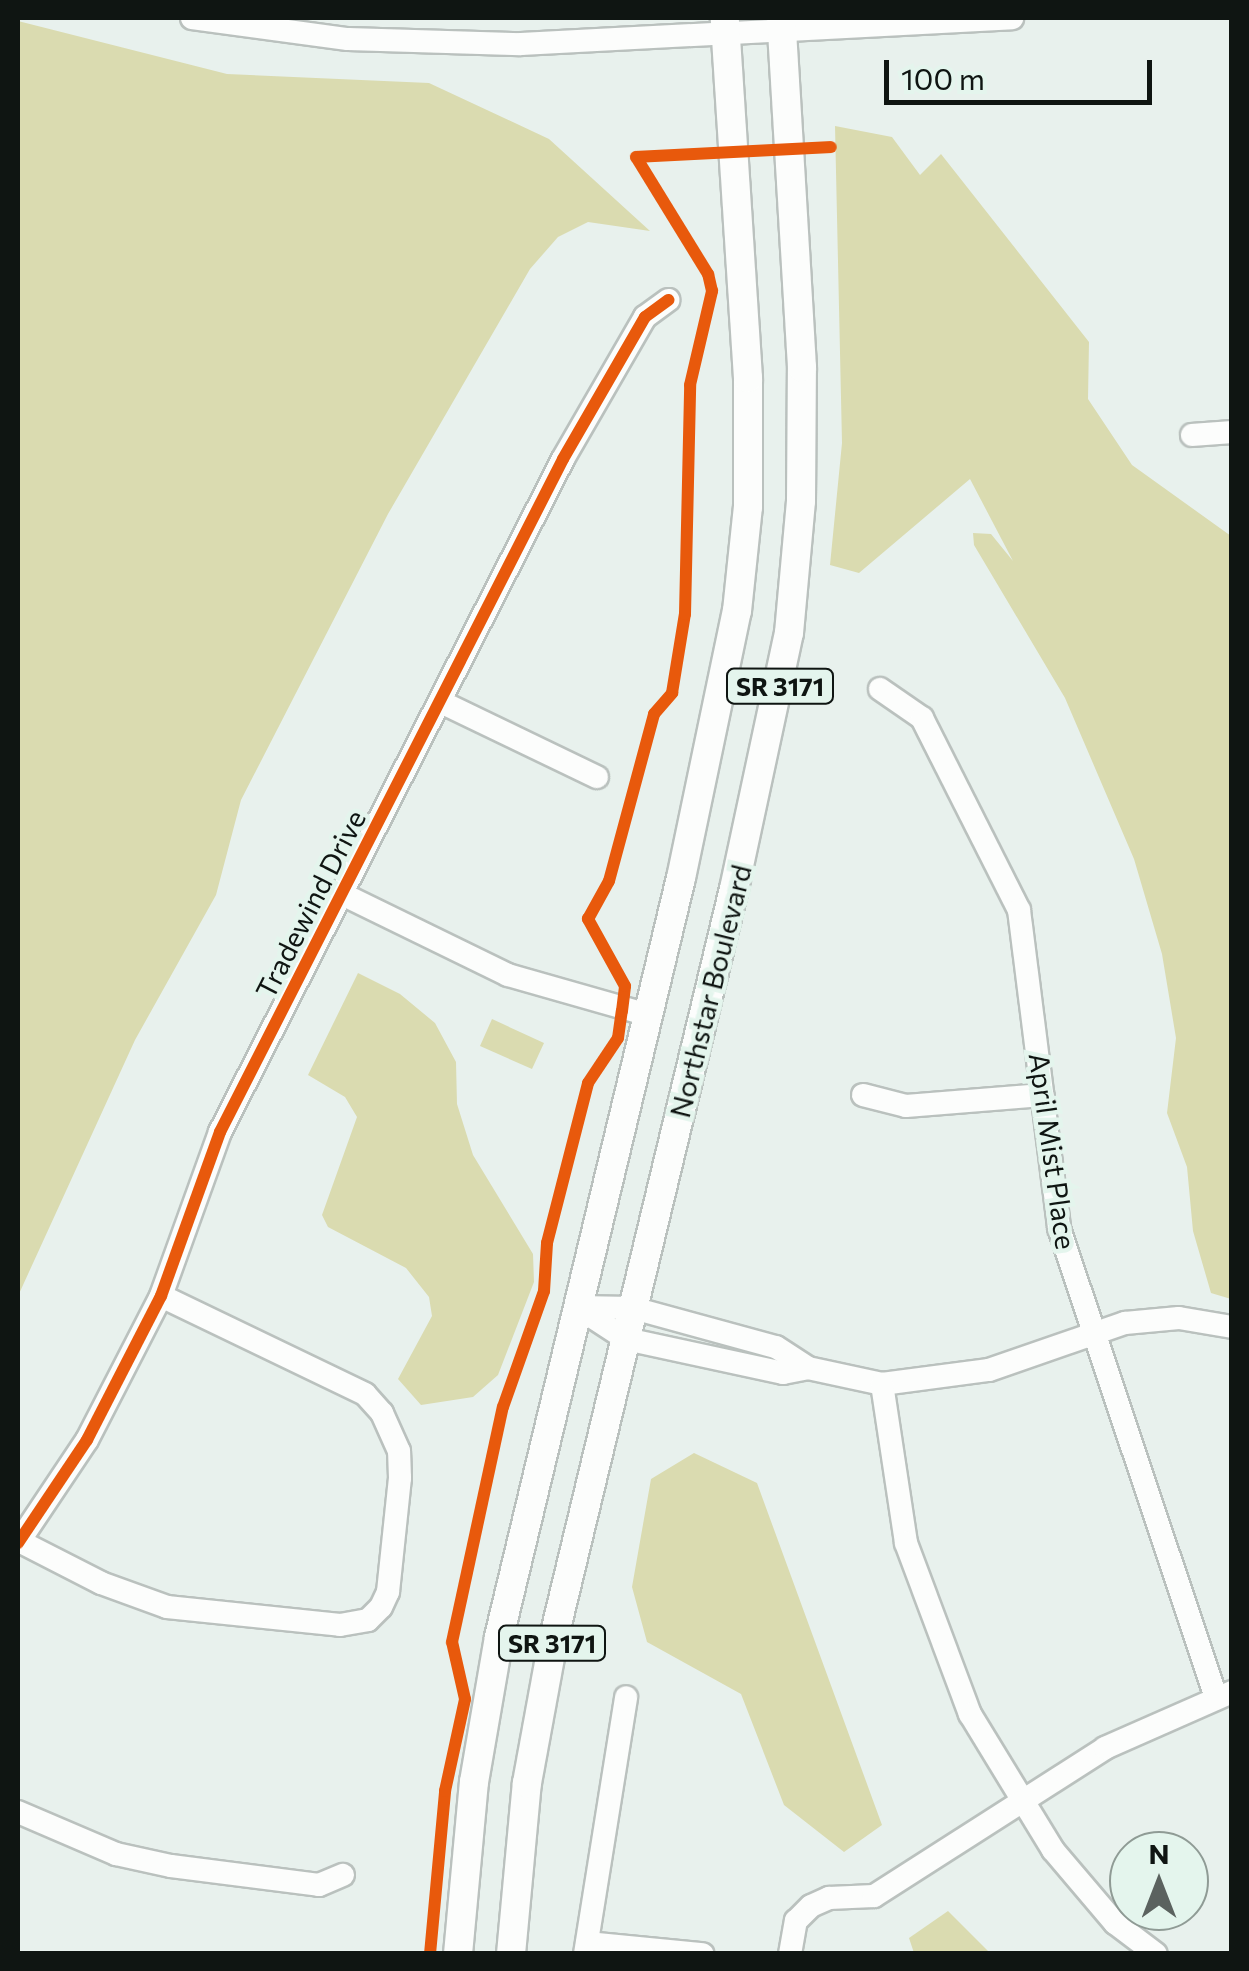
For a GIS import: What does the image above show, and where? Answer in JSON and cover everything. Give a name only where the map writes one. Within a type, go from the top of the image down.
[{"type":"main road","name":"Northstar Boulevard","points":[[511,1954],[528,1782],[553,1641],[765,758],[791,616],[802,367],[782,25]]},
{"type":"main road","name":"Northstar Boulevard","points":[[458,1954],[474,1782],[499,1636],[725,676],[748,506],[748,378],[725,27]]},
{"type":"street","points":[[192,18],[435,44],[725,27],[1012,18]]},
{"type":"street","name":"Tradewind Drive","points":[[18,1542],[87,1440],[162,1296],[220,1132],[563,459],[645,318],[668,300]]},
{"type":"street","points":[[1192,435],[1232,432]]},
{"type":"street","name":"April Mist Place","points":[[880,689],[922,718],[1006,876],[1024,931],[1059,1228],[1092,1332],[1224,1694]]},
{"type":"street","points":[[441,702],[596,776]]},
{"type":"street","points":[[344,895],[508,975],[648,1015]]},
{"type":"street","points":[[863,1095],[906,1106],[1043,1094]]},
{"type":"street","points":[[18,1542],[101,1583],[167,1606],[340,1625],[368,1620],[381,1607],[400,1478],[398,1451],[382,1413],[365,1394],[162,1296]]},
{"type":"street","points":[[576,1307],[633,1308],[776,1347],[808,1368],[882,1384],[989,1370],[1092,1332],[1179,1318],[1232,1327]]},
{"type":"street","points":[[576,1307],[626,1339],[783,1374],[808,1368]]},
{"type":"street","points":[[882,1384],[906,1543],[931,1624],[970,1714],[1023,1802],[1091,1899],[1156,1954]]},
{"type":"street","points":[[790,1954],[796,1921],[811,1906],[829,1898],[874,1896],[1105,1748],[1224,1694]]},
{"type":"street","points":[[626,1697],[586,1948],[702,1954]]},
{"type":"street","points":[[18,1812],[116,1854],[171,1866],[319,1885],[343,1875]]},
{"type":"green space","points":[[18,21],[227,74],[429,83],[549,139],[650,231],[588,222],[558,237],[530,269],[388,514],[241,800],[216,895],[135,1040],[18,1296]]},
{"type":"green space","points":[[835,126],[892,137],[920,175],[941,154],[1089,342],[1088,399],[1132,465],[1231,536],[1231,1299],[1211,1293],[1193,1231],[1187,1167],[1167,1113],[1176,1038],[1162,954],[1134,859],[1065,698],[974,545],[973,533],[991,534],[1013,561],[970,479],[859,573],[830,565],[842,443]]},
{"type":"green space","points":[[358,973],[400,994],[435,1023],[456,1062],[457,1104],[473,1155],[533,1254],[534,1282],[498,1375],[473,1397],[421,1405],[398,1379],[432,1316],[429,1297],[406,1268],[328,1227],[322,1215],[357,1117],[345,1097],[308,1075]]},
{"type":"green space","points":[[492,1019],[544,1043],[532,1069],[480,1046]]},
{"type":"green space","points":[[694,1453],[757,1483],[882,1825],[844,1852],[784,1805],[741,1694],[647,1642],[632,1587],[651,1479]]},
{"type":"green space","points":[[948,1911],[990,1953],[914,1953],[909,1938]]},
{"type":"cycle path","points":[[430,1954],[445,1791],[465,1699],[452,1642],[503,1407],[544,1291],[547,1243],[588,1083],[618,1038],[625,986],[588,919],[609,881],[654,714],[672,693],[685,614],[690,385],[712,291],[708,274],[636,157],[831,147]]},
{"type":"cycle path","points":[[18,1543],[87,1440],[161,1296],[220,1132],[563,459],[645,317],[668,300]]}]
